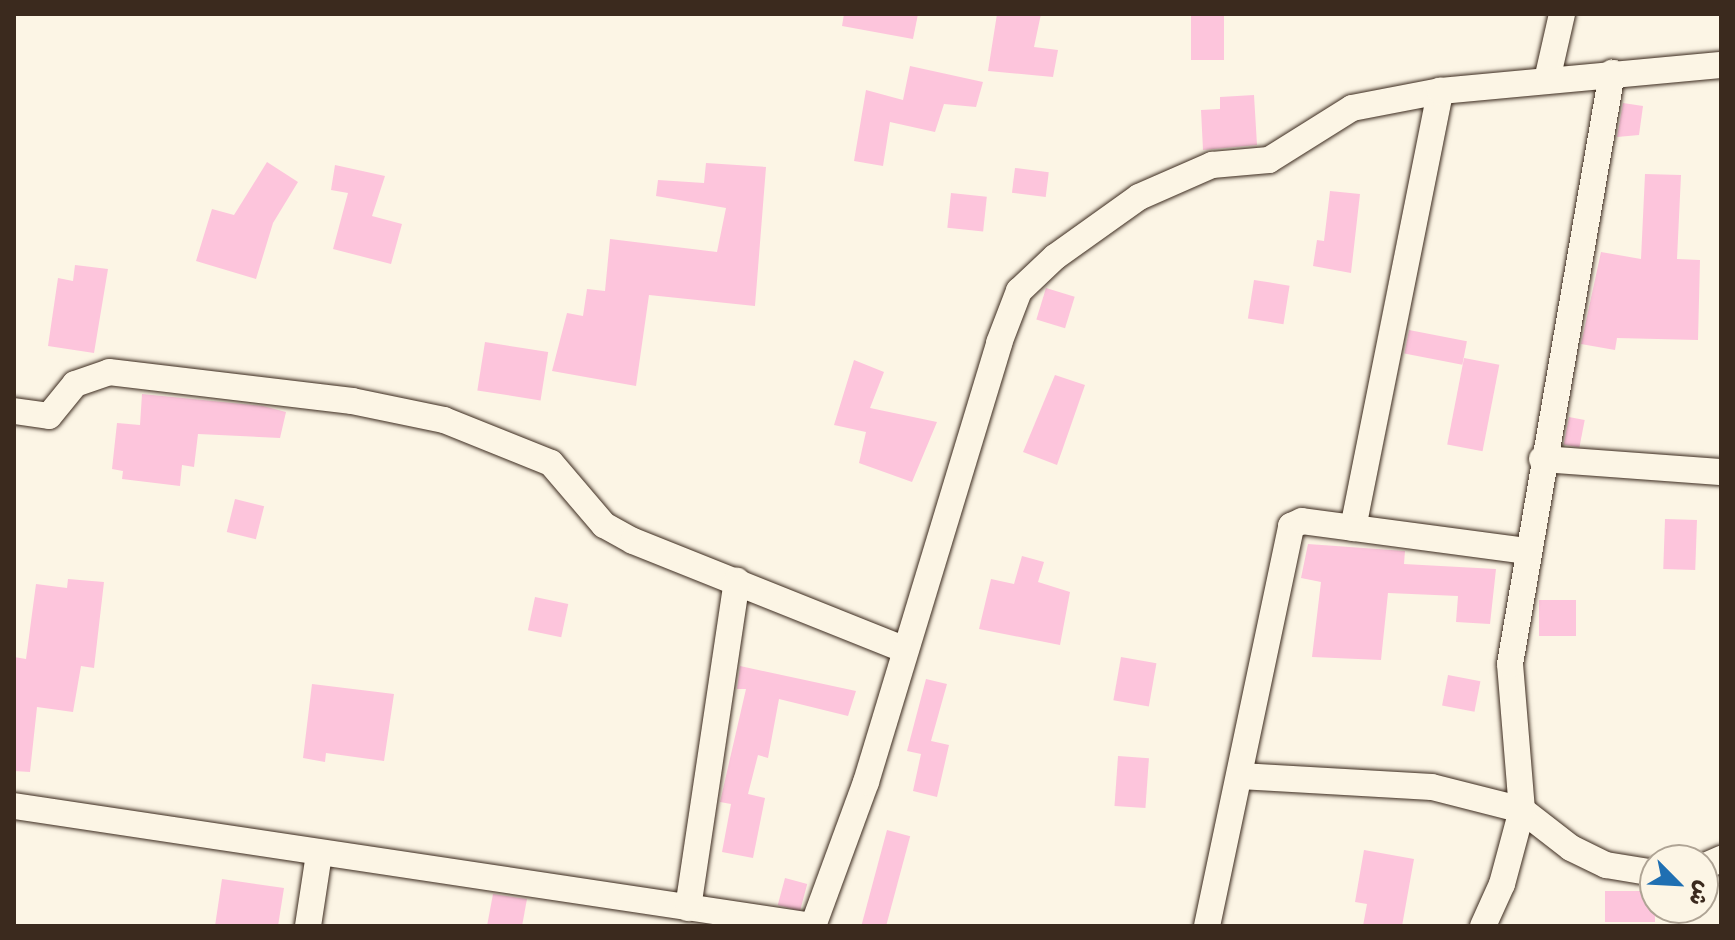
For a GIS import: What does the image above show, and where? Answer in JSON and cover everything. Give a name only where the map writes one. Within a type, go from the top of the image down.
[{"type":"street","points":[[1547,80],[1562,14]]},
{"type":"street","points":[[14,806],[813,926],[866,782],[903,649],[1019,291],[1055,257],[1139,197],[1212,165],[1269,160],[1352,108],[1440,91],[1721,65]]},
{"type":"street","points":[[1483,926],[1502,884],[1522,810],[1510,664],[1528,576],[1526,551],[1612,73]]},
{"type":"street","points":[[1353,528],[1440,91]]},
{"type":"street","points":[[14,411],[49,416],[75,384],[109,372],[352,401],[444,420],[551,463],[604,525],[633,541],[903,649]]},
{"type":"street","points":[[1542,459],[1721,472]]},
{"type":"street","points":[[1207,926],[1240,776],[1284,537],[1302,521],[1526,551]]},
{"type":"street","points":[[688,908],[737,581]]},
{"type":"street","points":[[1240,776],[1432,787],[1522,810],[1582,854],[1639,869]]},
{"type":"street","points":[[308,926],[319,854]]},
{"type":"building","points":[[844,14],[918,14],[913,39],[842,26]]},
{"type":"building","points":[[997,14],[1041,14],[1034,47],[1058,50],[1053,77],[988,71]]},
{"type":"building","points":[[1191,14],[1224,14],[1224,60],[1191,60]]},
{"type":"building","points":[[910,66],[983,82],[976,107],[944,104],[935,132],[890,122],[883,166],[854,161],[866,90],[903,100]]},
{"type":"building","points":[[1254,95],[1257,145],[1203,150],[1201,110],[1220,109],[1220,97]]},
{"type":"building","points":[[1623,103],[1643,106],[1639,135],[1617,137]]},
{"type":"building","points":[[267,162],[298,182],[273,223],[256,279],[196,261],[212,209],[234,215]]},
{"type":"building","points":[[706,163],[766,167],[755,306],[649,295],[636,386],[552,371],[567,313],[583,316],[587,289],[605,291],[610,239],[717,252],[726,208],[656,196],[658,180],[704,183]]},
{"type":"building","points":[[335,165],[385,176],[372,216],[402,224],[391,264],[333,249],[348,193],[331,190]]},
{"type":"building","points":[[1015,168],[1049,172],[1046,197],[1012,193]]},
{"type":"building","points":[[1645,174],[1681,175],[1677,259],[1700,260],[1698,340],[1617,338],[1615,350],[1581,344],[1601,252],[1641,259]]},
{"type":"building","points":[[1330,191],[1360,194],[1351,273],[1313,266],[1317,240],[1324,241]]},
{"type":"building","points":[[951,193],[987,197],[983,232],[947,228]]},
{"type":"building","points":[[75,265],[108,269],[94,353],[48,346],[58,278],[73,281]]},
{"type":"building","points":[[1254,280],[1290,286],[1283,324],[1248,319]]},
{"type":"building","points":[[1046,288],[1075,297],[1065,328],[1036,320]]},
{"type":"building","points":[[1409,330],[1467,341],[1462,365],[1404,354]]},
{"type":"building","points":[[485,342],[548,352],[541,400],[477,390]]},
{"type":"building","points":[[1464,358],[1499,365],[1483,451],[1447,444]]},
{"type":"building","points":[[854,360],[884,372],[870,408],[937,422],[912,482],[859,463],[866,432],[834,425]]},
{"type":"building","points":[[1055,375],[1085,385],[1057,465],[1023,452]]},
{"type":"building","points":[[142,394],[263,406],[286,412],[280,438],[198,434],[194,467],[182,465],[180,486],[122,479],[123,471],[112,469],[117,423],[140,425]]},
{"type":"building","points":[[1569,417],[1585,420],[1579,448],[1564,444]]},
{"type":"building","points":[[235,499],[264,506],[256,539],[227,532]]},
{"type":"building","points":[[1665,519],[1697,520],[1695,570],[1663,569]]},
{"type":"building","points":[[1308,544],[1405,551],[1404,564],[1496,569],[1490,624],[1456,622],[1458,596],[1388,593],[1381,660],[1312,657],[1321,582],[1301,578]]},
{"type":"building","points":[[1022,556],[1044,562],[1038,582],[1070,592],[1060,645],[979,629],[991,579],[1014,584]]},
{"type":"building","points":[[68,579],[104,582],[94,668],[81,666],[73,712],[37,707],[30,772],[14,771],[14,657],[26,659],[36,584],[67,588]]},
{"type":"building","points":[[535,597],[568,604],[561,637],[528,630]]},
{"type":"building","points":[[1539,600],[1576,600],[1576,636],[1539,636]]},
{"type":"building","points":[[1121,657],[1156,663],[1149,707],[1113,700]]},
{"type":"building","points":[[740,666],[856,691],[848,716],[779,699],[768,758],[758,755],[748,794],[765,798],[753,858],[722,852],[731,804],[720,802],[746,689],[737,689]]},
{"type":"building","points":[[1448,675],[1480,681],[1474,712],[1442,705]]},
{"type":"building","points":[[926,679],[947,684],[931,741],[949,745],[937,797],[913,791],[921,754],[907,751]]},
{"type":"building","points":[[312,684],[394,694],[384,761],[326,753],[325,762],[303,758]]},
{"type":"building","points":[[1118,756],[1149,758],[1145,808],[1115,806]]},
{"type":"building","points":[[887,830],[910,836],[886,926],[861,926]]},
{"type":"building","points":[[1364,850],[1414,859],[1402,926],[1363,926],[1367,904],[1355,902]]},
{"type":"building","points":[[785,878],[807,884],[800,911],[778,905]]},
{"type":"building","points":[[222,879],[284,888],[278,926],[215,926]]},
{"type":"building","points":[[1605,891],[1639,891],[1639,922],[1605,922]]},
{"type":"building","points":[[493,894],[527,899],[522,926],[487,926]]}]
